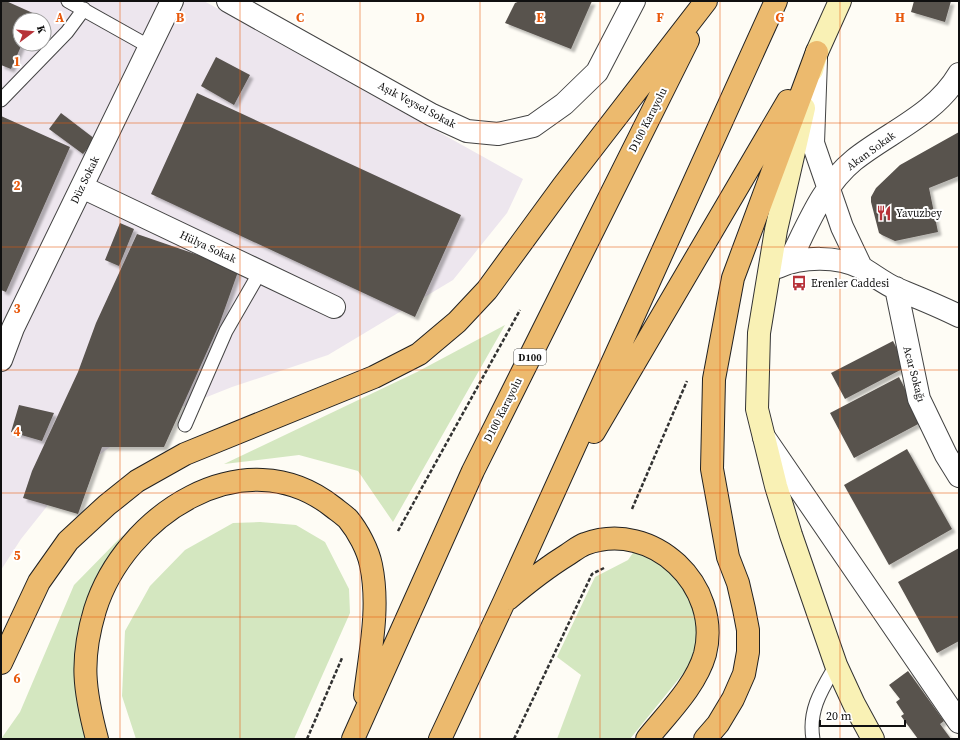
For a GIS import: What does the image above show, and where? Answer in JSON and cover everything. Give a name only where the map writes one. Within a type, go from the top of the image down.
[{"type":"highway","points":[[1,663],[39,582],[68,541],[107,505],[137,481],[185,454],[374,377],[419,354],[457,322],[487,290],[563,186],[707,1]]},
{"type":"highway","name":"D100 Karayolu","points":[[353,739],[473,470],[707,1]]},
{"type":"highway","points":[[440,739],[504,602],[776,1]]},
{"type":"highway","points":[[534,533],[816,52]]},
{"type":"highway","points":[[706,739],[718,724],[744,674],[748,652],[748,630],[738,583],[728,557],[712,469],[714,379],[733,278],[816,52]]},
{"type":"highway","points":[[97,739],[87,701],[84,673],[92,624],[107,581],[126,552],[146,528],[169,510],[194,494],[223,485],[254,479],[275,481],[298,486],[324,500],[348,519],[360,538],[371,564],[375,595],[373,626],[362,718]]},
{"type":"highway","points":[[504,602],[553,564],[584,544],[618,538],[641,542],[660,550],[678,564],[694,587],[701,602],[707,628],[706,649],[690,684],[646,739]]},
{"type":"main road","points":[[840,1],[816,52],[776,230],[779,267],[759,333],[757,409],[762,434],[790,535],[836,666],[873,739]]},
{"type":"street","name":"Düz Sokak","points":[[1,360],[7,326],[82,187],[172,1]]},
{"type":"street","name":"Aşık Veysel Sokak","points":[[228,1],[432,114],[467,131],[498,134],[533,126],[564,104],[597,72],[634,1]]},
{"type":"street","points":[[816,52],[813,143],[842,227],[861,268]]},
{"type":"street","name":"Akan Sokak","points":[[779,267],[828,186],[854,160],[910,123],[935,103],[959,74]]},
{"type":"street","name":"Hülya Sokak","points":[[82,187],[334,307]]},
{"type":"street","points":[[779,267],[825,258],[861,268],[896,288],[933,302],[959,316]]},
{"type":"street","name":"Acar Sokağı","points":[[896,288],[919,400],[946,455],[959,476]]},
{"type":"street","points":[[933,302],[959,297]]},
{"type":"street","points":[[762,434],[959,722]]},
{"type":"lane","points":[[68,1],[150,47]]},
{"type":"lane","points":[[1,100],[67,32],[84,10]]},
{"type":"lane","points":[[186,425],[226,331],[260,272]]},
{"type":"lane","points":[[813,739],[812,722],[814,709],[818,697],[836,666]]},
{"type":"path","points":[[398,531],[520,310]]},
{"type":"path","points":[[632,509],[689,377]]},
{"type":"path","points":[[514,739],[592,574],[611,564]]},
{"type":"shaded area","points":[[1,1],[204,1],[523,179],[507,213],[453,280],[328,355],[232,387],[169,412],[129,433],[95,458],[52,500],[21,539],[1,570]]},
{"type":"green space","points":[[505,325],[393,522],[358,471],[299,455],[224,464],[417,372]]},
{"type":"green space","points":[[260,522],[296,525],[325,542],[349,589],[350,613],[294,739],[136,739],[122,696],[125,631],[150,586],[185,550],[233,523]]},
{"type":"green space","points":[[123,535],[81,622],[89,739],[1,739],[20,712],[74,585]]},
{"type":"green space","points":[[637,547],[671,563],[695,597],[699,637],[690,665],[630,739],[557,739],[581,675],[557,657],[595,577],[628,560]]},
{"type":"building","points":[[1,1],[6,1],[31,12],[12,12],[12,52],[18,52],[11,69],[1,65]]},
{"type":"building","points":[[520,1],[592,1],[571,49],[505,23],[515,3]]},
{"type":"building","points":[[914,1],[951,1],[945,22],[911,12]]},
{"type":"building","points":[[216,57],[250,75],[234,105],[201,86]]},
{"type":"building","points":[[197,93],[461,215],[415,317],[151,194]]},
{"type":"building","points":[[61,113],[95,139],[83,154],[49,129]]},
{"type":"building","points":[[1,116],[70,147],[6,292],[1,290]]},
{"type":"building","points":[[959,132],[959,176],[929,188],[938,232],[895,241],[879,233],[871,202],[871,197],[876,188],[900,165]]},
{"type":"building","points":[[120,223],[134,229],[119,266],[105,260]]},
{"type":"building","points":[[137,234],[239,269],[219,325],[164,447],[102,447],[78,514],[23,498],[32,471],[78,372],[96,323]]},
{"type":"building","points":[[893,341],[906,367],[845,399],[831,373]]},
{"type":"building","points":[[899,377],[922,422],[854,458],[830,413]]},
{"type":"building","points":[[19,405],[54,413],[42,441],[11,432]]},
{"type":"building","points":[[907,449],[952,529],[889,565],[844,485]]},
{"type":"building","points":[[959,548],[959,641],[937,653],[898,582]]},
{"type":"building","points":[[908,671],[944,721],[940,724],[951,739],[918,739],[901,716],[904,714],[896,702],[900,699],[889,685]]},
{"type":"place","name":"Yavuzbey","points":[[884,213]]},
{"type":"place","name":"Erenler Caddesi̇","points":[[799,283]]}]
